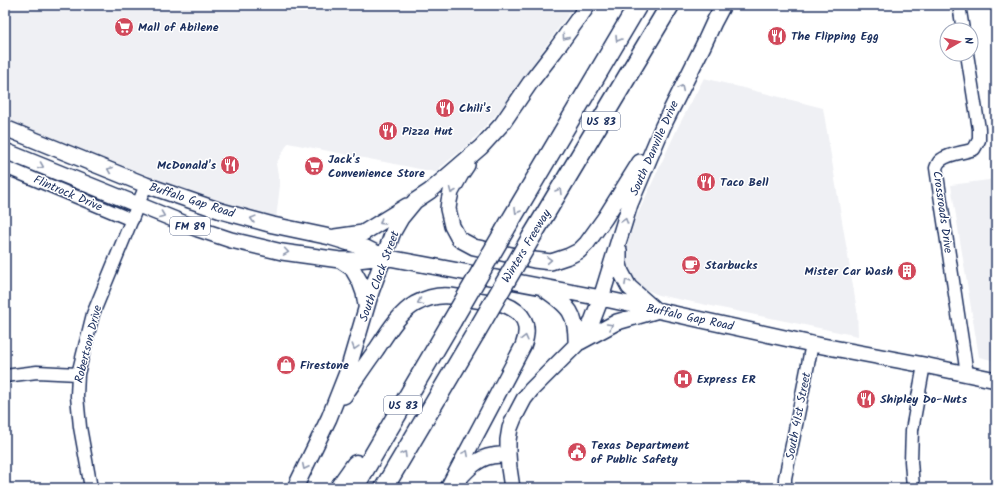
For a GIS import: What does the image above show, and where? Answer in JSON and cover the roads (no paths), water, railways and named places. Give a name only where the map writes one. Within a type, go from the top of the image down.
[{"type":"highway","name":"US 83","points":[[354,488],[638,5]]},
{"type":"highway","name":"Winters Freeway","points":[[384,488],[670,5]]},
{"type":"highway","points":[[611,103],[679,5]]},
{"type":"highway","points":[[339,488],[424,369]]},
{"type":"main road","name":"South Clack Street","points":[[295,488],[329,418],[348,370],[371,292],[393,232],[401,218],[415,201],[430,191],[481,147],[502,124],[530,82],[588,5]]},
{"type":"main road","name":"South Danville Drive","points":[[576,345],[591,324],[601,298],[630,204],[663,126],[723,5]]},
{"type":"main road","points":[[481,147],[461,174],[451,192],[448,209],[452,226],[459,239],[474,247],[534,260],[551,262],[579,251],[587,243],[605,218],[663,126]]},
{"type":"main road","name":"Buffalo Gap Road","points":[[5,128],[146,185],[221,211],[273,225],[330,237],[366,248],[384,257],[601,298],[812,344],[996,380]]},
{"type":"main road","name":"Buffalo Gap Road","points":[[5,151],[198,229],[231,240],[282,252],[340,260],[384,257]]},
{"type":"main road","points":[[330,237],[363,233],[415,201]]},
{"type":"main road","points":[[619,240],[620,264],[629,287],[657,310]]},
{"type":"main road","points":[[340,260],[352,268],[360,282],[364,293],[366,310]]},
{"type":"main road","points":[[542,287],[556,297],[571,312],[574,321],[576,345]]},
{"type":"main road","points":[[329,418],[387,333],[399,318],[415,304],[443,295],[503,304],[511,307],[522,316],[525,322],[526,337],[448,488]]},
{"type":"main road","points":[[512,488],[508,454],[510,428],[524,399],[531,390],[576,345],[617,322],[657,310]]},
{"type":"main road","points":[[452,488],[476,463],[492,456],[508,454]]},
{"type":"street","points":[[959,5],[962,22]]},
{"type":"street","name":"Crossroads Drive","points":[[967,374],[936,168],[939,161],[950,155],[974,149],[979,140],[979,129],[968,62]]},
{"type":"street","name":"Flintrock Drive","points":[[5,167],[132,220]]},
{"type":"street","name":"Robertson Drive","points":[[91,488],[80,428],[77,396],[78,374],[93,314],[146,185]]},
{"type":"street","name":"South 41st Street","points":[[785,488],[785,478],[812,344]]},
{"type":"street","points":[[913,488],[911,461],[912,430],[924,365]]},
{"type":"street","points":[[5,376],[37,372],[78,374]]},
{"type":"place","name":"Mall of Abilene","points":[[124,27]]},
{"type":"place","name":"The Flipping Egg","points":[[777,36]]},
{"type":"place","name":"Chili's","points":[[445,108]]},
{"type":"place","name":"Pizza Hut","points":[[388,131]]},
{"type":"place","name":"McDonald's","points":[[230,165]]},
{"type":"place","name":"Jack's Convenience Store","points":[[314,166]]},
{"type":"place","name":"Taco Bell","points":[[706,182]]},
{"type":"place","name":"Starbucks","points":[[691,265]]},
{"type":"place","name":"Mister Car Wash","points":[[907,271]]},
{"type":"place","name":"Firestone","points":[[286,365]]},
{"type":"place","name":"Express ER","points":[[683,379]]},
{"type":"place","name":"Shipley Do-Nuts","points":[[866,399]]},
{"type":"place","name":"Texas Department of Public Safety","points":[[577,452]]}]
